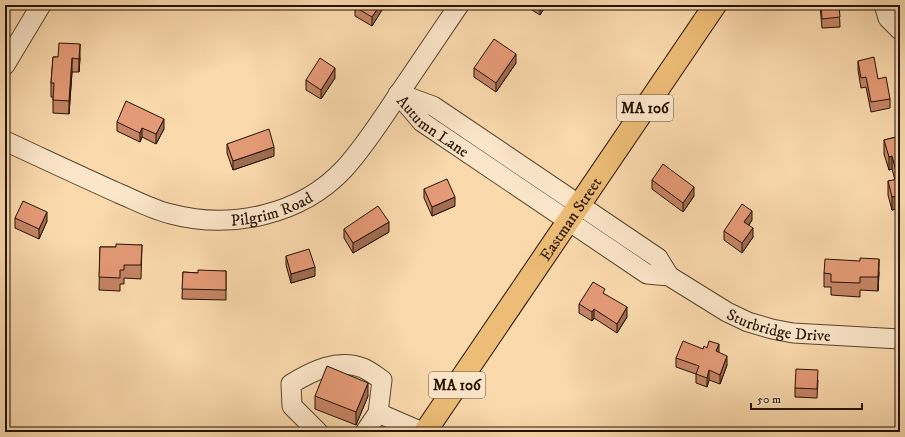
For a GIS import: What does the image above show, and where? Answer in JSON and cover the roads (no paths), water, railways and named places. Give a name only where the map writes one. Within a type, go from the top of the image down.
[{"type":"main road","name":"Eastman Street","points":[[424,432],[715,5]]},
{"type":"street","points":[[5,66],[41,5]]},
{"type":"street","name":"Pilgrim Road","points":[[5,141],[98,184],[170,214],[215,221],[246,219],[261,216],[291,205],[332,180],[344,170],[363,145],[459,5]]},
{"type":"street","points":[[884,5],[888,18],[900,30]]},
{"type":"street","name":"Autumn Lane","points":[[398,94],[422,122],[574,213]]},
{"type":"street","name":"Sturbridge Drive","points":[[574,213],[647,274],[669,276],[727,312],[748,322],[772,329],[793,332],[900,339]]},
{"type":"street","points":[[318,432],[292,406],[291,384],[310,372],[338,364],[363,368],[382,380],[378,413],[365,432]]},
{"type":"street","points":[[378,413],[424,432]]}]
